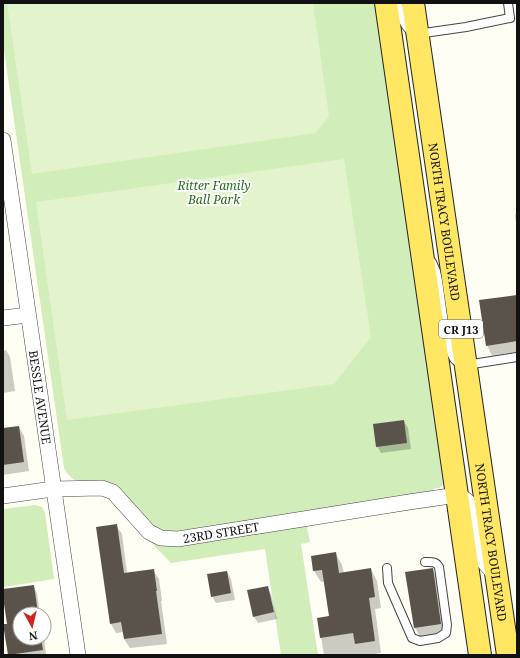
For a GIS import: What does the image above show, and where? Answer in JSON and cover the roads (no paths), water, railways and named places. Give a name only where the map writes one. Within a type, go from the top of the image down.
[{"type":"main road","name":"CR J13","points":[[386,3],[457,495],[478,653]]},
{"type":"main road","name":"NORTH TRACY BOULEVARD","points":[[413,3],[508,655]]},
{"type":"street","name":"BESSLE AVENUE","points":[[3,140],[78,655]]},
{"type":"street","points":[[3,318],[28,315]]},
{"type":"street","name":"23RD STREET","points":[[3,496],[53,489],[102,488],[113,492],[149,532],[161,538],[178,539],[457,495]]},
{"type":"street","points":[[457,495],[463,497],[470,503],[475,515],[481,557],[496,576]]},
{"type":"lane","points":[[398,3],[406,26],[410,31],[417,34],[466,27],[510,18],[508,3]]},
{"type":"lane","points":[[420,234],[436,271],[450,353],[454,359],[460,364],[466,365],[517,357]]},
{"type":"lane","points":[[387,568],[388,583],[412,638],[420,641],[438,638],[446,633],[447,625],[439,566],[434,562],[425,562]]},
{"type":"park label","name":"Ritter Family Ball Park","points":[[214,192]]}]
